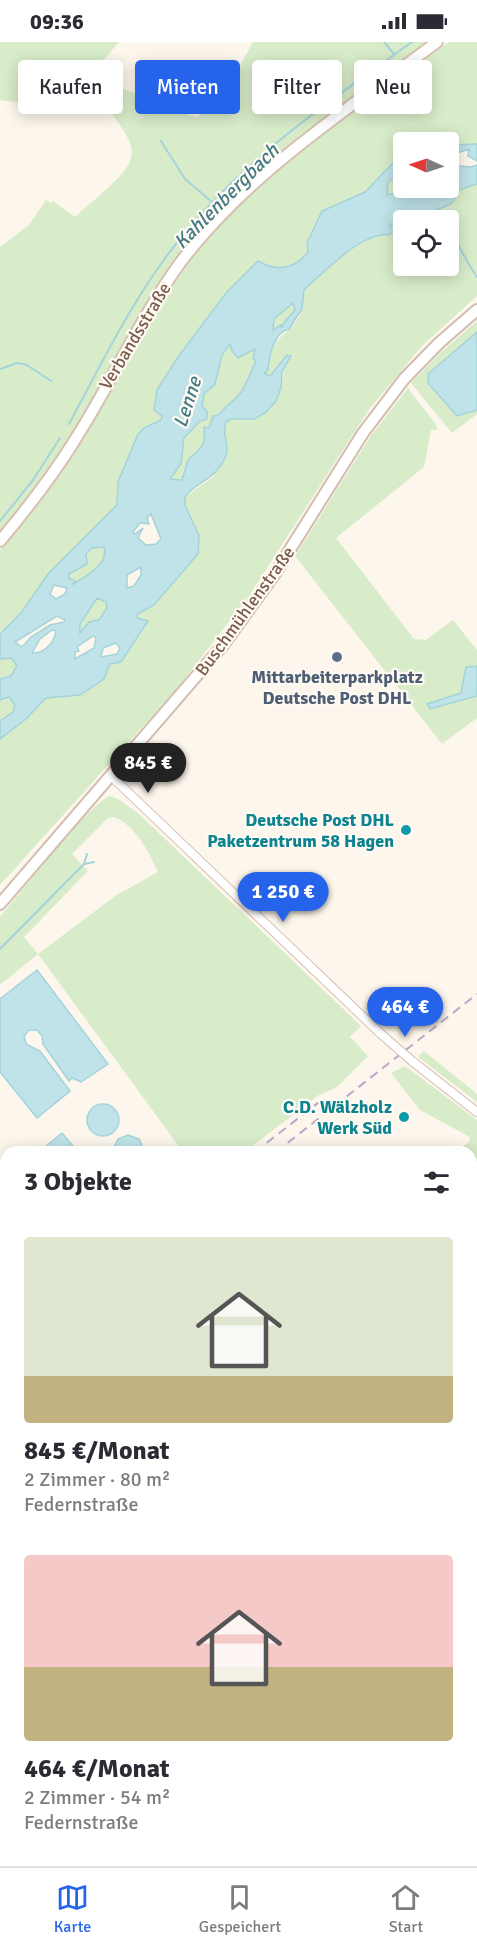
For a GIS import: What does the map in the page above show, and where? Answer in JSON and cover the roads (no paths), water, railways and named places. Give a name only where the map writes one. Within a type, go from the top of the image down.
[{"type":"street","name":"Verbandsstraße","points":[[0,541],[36,500],[68,451],[160,292],[205,234],[259,179],[437,42]]},
{"type":"street","name":"Buschmühlenstraße","points":[[0,904],[225,644],[278,568],[363,433],[404,379],[439,343],[477,310]]},
{"type":"street","points":[[111,776],[381,1034],[477,1112]]},
{"type":"water","points":[[477,144],[477,161],[468,156],[469,149],[459,152],[459,145]]},
{"type":"water","name":"Lenne","points":[[393,163],[393,179],[388,182],[387,195],[393,193],[393,198],[455,198],[452,203],[437,210],[393,210],[393,224],[390,228],[393,232],[356,246],[304,290],[302,309],[289,329],[276,340],[268,370],[264,373],[270,376],[287,355],[291,356],[282,372],[281,387],[276,401],[265,413],[254,419],[231,419],[226,422],[227,453],[225,458],[210,477],[185,497],[185,505],[199,536],[198,554],[154,605],[137,614],[137,618],[148,621],[121,662],[110,664],[104,679],[80,695],[46,698],[26,719],[0,739],[0,721],[13,712],[15,705],[9,697],[0,700],[0,679],[11,676],[17,666],[11,658],[0,659],[0,634],[21,613],[48,574],[117,505],[118,482],[138,434],[144,428],[161,420],[162,416],[154,410],[157,390],[178,357],[226,293],[258,261],[272,267],[285,267],[297,262],[308,252],[307,243],[322,211],[365,192]],"holes":[[[293,303],[295,310],[285,320],[282,328],[281,325],[273,330],[274,319]],[[230,344],[238,358],[255,349],[253,359],[256,361],[245,386],[234,400],[219,414],[213,416],[209,428],[204,427],[203,443],[188,460],[182,480],[170,479],[181,464],[184,438],[200,421],[207,419],[207,411],[202,406],[204,394],[215,384],[222,355]],[[151,514],[161,539],[156,544],[146,545],[138,538],[143,528],[135,534],[133,532],[140,523],[149,524],[147,518]],[[104,547],[103,560],[72,585],[75,581],[69,578],[69,574],[87,564],[86,554],[92,548]],[[141,567],[141,575],[134,586],[127,588],[127,575]],[[54,585],[67,588],[65,594],[56,599],[50,594]],[[97,598],[106,602],[107,608],[99,620],[89,622],[80,633],[80,624]],[[57,616],[65,620],[50,625],[31,637],[22,647],[15,642]],[[52,630],[56,631],[48,647],[32,653],[40,639]],[[93,636],[96,638],[94,648],[75,659],[75,652],[79,651],[77,647]],[[116,643],[120,648],[117,654],[101,657],[103,648]]]},
{"type":"water","points":[[477,165],[477,184],[459,190],[459,166]]},
{"type":"water","points":[[477,332],[477,410],[457,416],[428,383],[428,374]]},
{"type":"water","points":[[477,666],[477,696],[430,709],[427,704],[461,693],[466,667]]},
{"type":"water","points":[[37,970],[108,1064],[81,1082],[72,1078],[69,1081],[43,1044],[42,1036],[37,1030],[29,1030],[24,1036],[26,1044],[40,1051],[70,1091],[37,1118],[0,1072],[0,999]]},
{"type":"water","points":[[103,1104],[115,1108],[119,1120],[115,1132],[103,1136],[91,1132],[87,1120],[91,1108]]},
{"type":"water","points":[[62,1133],[73,1146],[46,1146]]},
{"type":"water","points":[[128,1135],[139,1139],[142,1146],[115,1146],[118,1139]]},
{"type":"waterway","points":[[384,42],[394,54]]},
{"type":"waterway","name":"Kahlenbergbach","points":[[69,424],[120,329],[148,284],[179,240],[204,211],[230,184],[288,133],[412,42]]},
{"type":"waterway","points":[[161,141],[185,179],[212,202]]},
{"type":"waterway","points":[[459,246],[477,277]]},
{"type":"waterway","points":[[0,369],[17,363],[27,365],[51,381]]},
{"type":"waterway","name":"Kahlenbergbach","points":[[0,521],[33,480],[60,438]]},
{"type":"waterway","points":[[84,864],[87,854]]},
{"type":"waterway","points":[[0,949],[84,864],[94,862]]},
{"type":"railway","points":[[284,1146],[477,994]]},
{"type":"railway","points":[[263,1146],[323,1099]]},
{"type":"place","name":"Mittarbeiterparkplatz Deutsche Post DHL","points":[[337,657]]},
{"type":"place","name":"Deutsche Post DHL Paketzentrum 58 Hagen","points":[[406,830]]},
{"type":"place","name":"C.D. Wälzholz Werk Süd","points":[[404,1117]]}]
